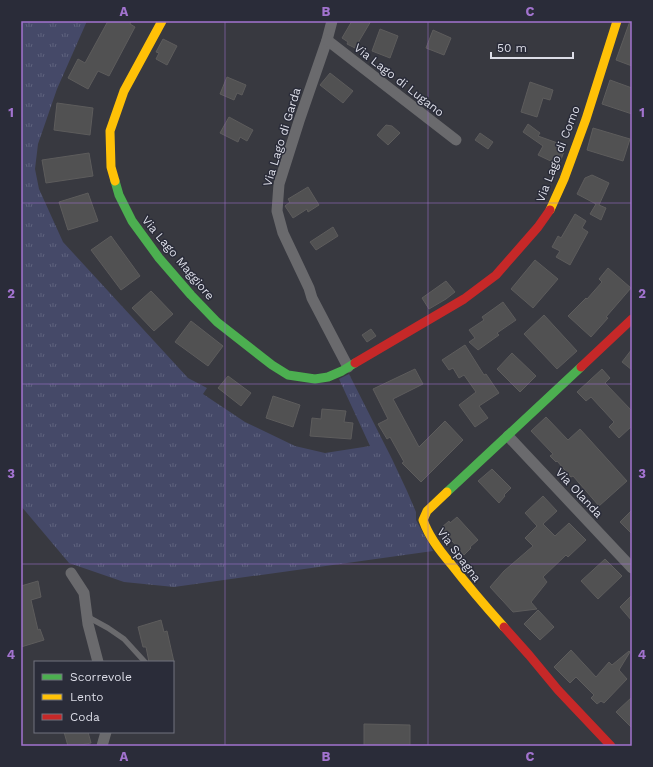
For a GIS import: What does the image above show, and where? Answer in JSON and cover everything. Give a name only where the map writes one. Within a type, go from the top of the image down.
[{"type":"street","name":"Via Lago Maggiore","points":[[162,21],[124,91],[110,131],[111,167],[119,195],[132,221],[159,258],[217,322],[272,365],[288,375],[315,379],[328,377],[348,367]]},
{"type":"street","name":"Via Lago di Garda","points":[[332,21],[279,184],[278,211],[283,234],[309,288],[312,298],[348,367]]},
{"type":"street","name":"Via Lago di Como","points":[[348,367],[464,299],[496,275],[538,227],[552,206],[564,179],[586,119],[617,21]]},
{"type":"street","name":"Via Lago di Lugano","points":[[327,40],[456,140]]},
{"type":"street","name":"Via Spagna","points":[[611,746],[558,690],[529,655],[468,588],[435,544],[427,531],[423,520],[427,511],[632,319]]},
{"type":"street","name":"Via Olanda","points":[[508,436],[632,568]]},
{"type":"street","points":[[71,573],[84,593],[87,617],[98,661]]},
{"type":"street","points":[[102,746],[106,733]]},
{"type":"lane","points":[[87,617],[108,628],[124,639],[144,661]]},
{"type":"green space","points":[[21,21],[87,21],[57,89],[38,144],[35,169],[39,189],[63,242],[188,378],[207,388],[203,394],[245,422],[295,446],[325,453],[370,446],[339,379],[349,374],[392,459],[416,512],[416,520],[433,551],[174,587],[124,582],[69,563],[21,506]]},
{"type":"building","points":[[108,21],[131,21],[130,24],[135,27],[109,76],[98,71],[88,89],[68,78],[78,59],[85,63]]},
{"type":"building","points":[[352,21],[371,21],[355,48],[347,44],[348,42],[342,38]]},
{"type":"building","points":[[630,21],[632,21],[632,66],[616,60]]},
{"type":"building","points":[[380,29],[398,36],[390,58],[372,51]]},
{"type":"building","points":[[433,30],[451,38],[444,55],[426,48]]},
{"type":"building","points":[[163,39],[177,46],[167,65],[156,59],[159,53],[156,52]]},
{"type":"building","points":[[330,73],[353,91],[343,103],[320,85]]},
{"type":"building","points":[[227,77],[246,85],[242,95],[237,93],[234,100],[220,94]]},
{"type":"building","points":[[610,80],[632,88],[632,114],[602,104]]},
{"type":"building","points":[[530,82],[553,90],[550,100],[543,98],[537,117],[521,112]]},
{"type":"building","points":[[57,103],[93,108],[90,135],[54,130]]},
{"type":"building","points":[[229,117],[253,130],[247,141],[240,137],[238,142],[220,133]]},
{"type":"building","points":[[528,124],[540,133],[538,136],[566,146],[559,165],[538,155],[543,146],[523,132]]},
{"type":"building","points":[[386,125],[392,126],[400,133],[388,145],[377,135]]},
{"type":"building","points":[[593,128],[630,139],[623,161],[587,150]]},
{"type":"building","points":[[480,133],[493,142],[488,149],[475,140]]},
{"type":"building","points":[[89,153],[93,176],[46,183],[42,160]]},
{"type":"building","points":[[592,175],[609,183],[599,205],[606,208],[601,220],[590,214],[596,204],[577,194],[585,178]]},
{"type":"building","points":[[308,187],[319,205],[308,212],[307,209],[293,218],[285,206],[290,202],[288,199]]},
{"type":"building","points":[[88,193],[98,221],[68,230],[59,202]]},
{"type":"building","points":[[575,214],[586,221],[582,228],[588,232],[570,265],[556,257],[560,251],[552,247],[558,236],[561,238]]},
{"type":"building","points":[[333,227],[338,236],[316,250],[310,242]]},
{"type":"building","points":[[111,236],[140,276],[121,290],[91,250]]},
{"type":"building","points":[[535,260],[558,279],[533,308],[511,289]]},
{"type":"building","points":[[608,268],[631,288],[591,337],[568,316],[586,298],[587,299],[602,282],[599,279]]},
{"type":"building","points":[[446,281],[455,292],[429,309],[422,298]]},
{"type":"building","points":[[151,291],[173,314],[154,331],[132,308]]},
{"type":"building","points":[[503,302],[516,320],[497,333],[499,335],[478,350],[469,342],[475,338],[469,330],[484,320],[482,317]]},
{"type":"building","points":[[544,315],[577,351],[557,369],[524,334]]},
{"type":"building","points":[[191,321],[223,346],[208,366],[175,342]]},
{"type":"building","points":[[371,329],[376,336],[367,342],[362,335]]},
{"type":"building","points":[[465,345],[484,375],[486,374],[499,393],[479,406],[488,418],[475,427],[459,405],[476,392],[464,375],[459,378],[453,368],[449,370],[442,360]]},
{"type":"building","points":[[632,349],[632,370],[622,362]]},
{"type":"building","points":[[512,353],[536,376],[520,392],[497,369]]},
{"type":"building","points":[[415,369],[423,384],[393,399],[419,447],[445,421],[463,440],[421,482],[402,463],[404,462],[390,437],[387,439],[378,424],[388,419],[373,389]]},
{"type":"building","points":[[602,369],[610,378],[605,383],[632,411],[632,426],[619,438],[609,427],[614,422],[591,397],[586,401],[577,392]]},
{"type":"building","points":[[228,376],[251,393],[241,406],[218,388]]},
{"type":"building","points":[[273,396],[300,405],[293,427],[266,418]]},
{"type":"building","points":[[322,409],[346,411],[344,422],[353,423],[351,439],[310,436],[312,418],[321,419]]},
{"type":"building","points":[[546,417],[568,440],[580,429],[627,481],[599,506],[573,476],[571,477],[557,461],[556,462],[550,456],[553,454],[531,431]]},
{"type":"building","points":[[492,469],[511,488],[499,503],[478,481]]},
{"type":"building","points":[[543,496],[557,511],[543,524],[555,536],[569,523],[586,540],[568,557],[566,555],[543,577],[547,582],[531,602],[537,609],[513,612],[490,587],[504,571],[533,546],[525,538],[537,526],[525,513]]},
{"type":"building","points":[[632,510],[632,534],[620,522]]},
{"type":"building","points":[[457,517],[478,540],[464,555],[441,528],[449,521],[450,523]]},
{"type":"building","points":[[605,559],[622,576],[598,599],[581,581]]},
{"type":"building","points":[[38,581],[41,597],[31,600],[38,630],[40,629],[44,640],[21,647],[21,586]]},
{"type":"building","points":[[632,595],[632,621],[620,607]]},
{"type":"building","points":[[538,610],[554,627],[540,640],[524,624]]},
{"type":"building","points":[[161,620],[164,632],[167,631],[174,661],[149,661],[146,647],[143,647],[138,627]]},
{"type":"building","points":[[571,650],[596,677],[609,662],[612,665],[629,651],[630,652],[619,670],[627,679],[604,703],[601,701],[597,704],[591,698],[594,695],[576,677],[570,683],[554,667]]},
{"type":"building","points":[[632,697],[632,728],[616,712]]},
{"type":"building","points":[[364,724],[410,725],[410,746],[364,746]]},
{"type":"building","points":[[64,733],[88,733],[91,743],[68,746]]},
{"type":"traffic: fast","points":[[115,181],[119,195],[132,221],[159,258],[217,322],[272,365],[288,375],[315,379],[328,377],[355,363]]},
{"type":"traffic: fast","points":[[447,492],[581,367]]},
{"type":"traffic: slow","points":[[115,181],[111,167],[110,131],[124,91],[162,21]]},
{"type":"traffic: slow","points":[[550,210],[564,179],[586,119],[617,21]]},
{"type":"traffic: slow","points":[[447,492],[427,511],[423,520],[425,526],[442,554],[504,627]]},
{"type":"traffic: jam","points":[[355,363],[464,299],[496,275],[538,227],[550,210]]},
{"type":"traffic: jam","points":[[581,367],[632,319]]},
{"type":"traffic: jam","points":[[504,627],[558,690],[611,746]]}]
